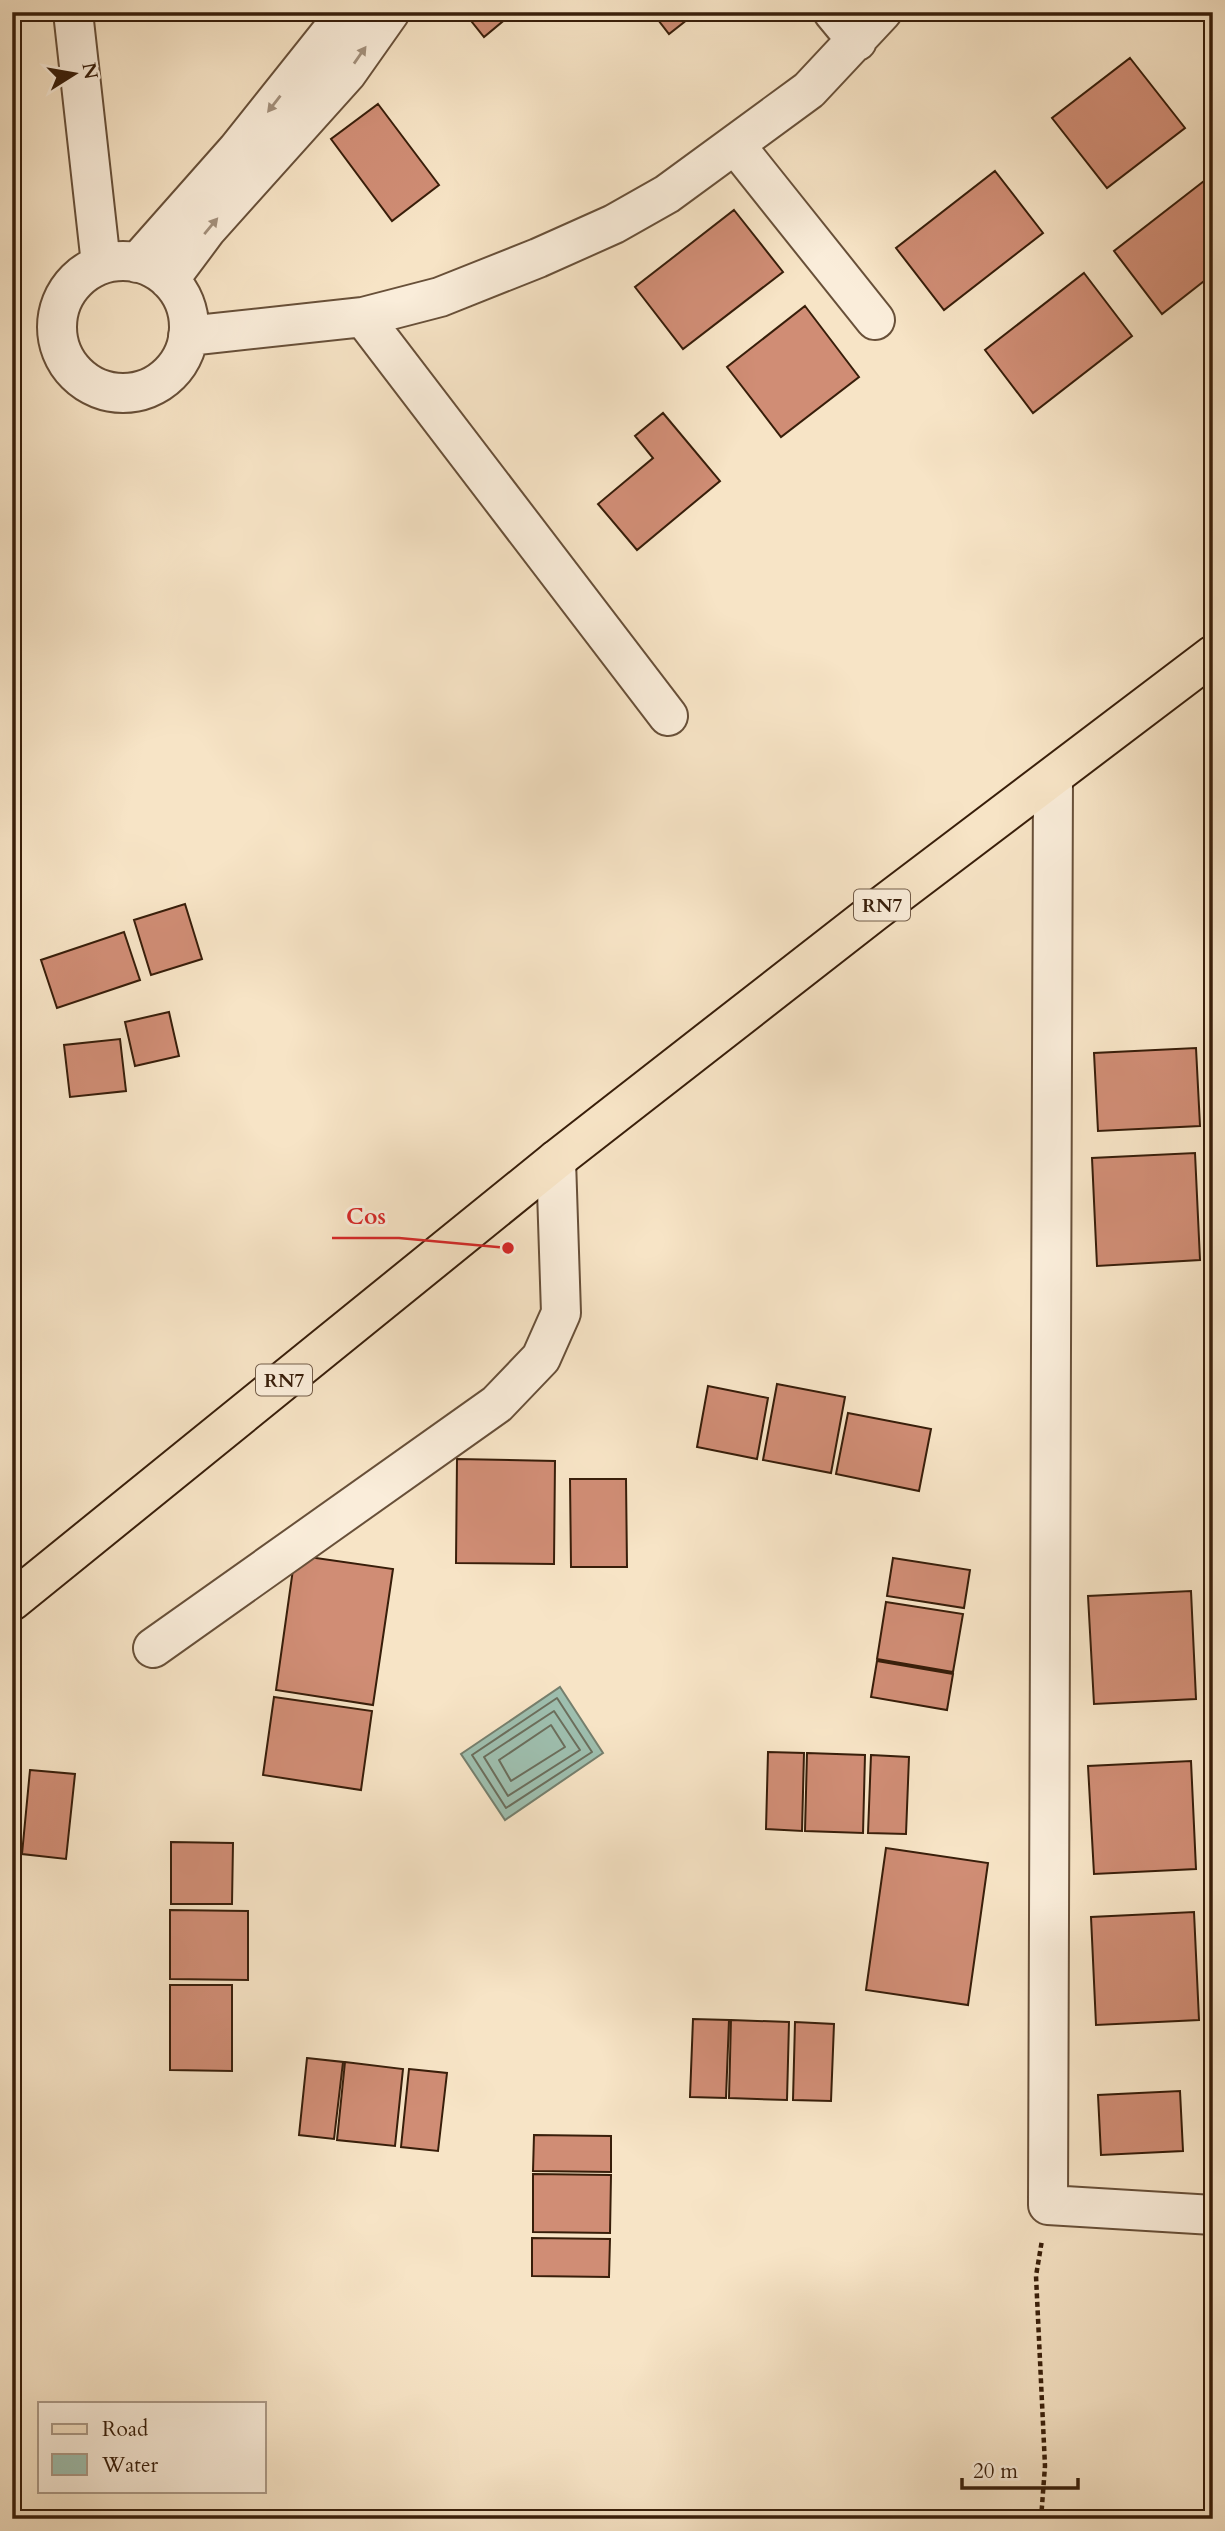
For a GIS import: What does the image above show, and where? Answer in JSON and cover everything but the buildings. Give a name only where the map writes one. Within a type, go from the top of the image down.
[{"type":"main road","name":"RN7","points":[[12,1601],[556,1160],[1213,655]]},
{"type":"street","points":[[73,12],[136,269],[180,292],[187,314],[188,336],[181,358],[168,376],[149,388],[127,393],[105,391],[86,382],[70,368],[60,349],[56,329],[59,308],[68,289],[82,274],[136,269],[207,229],[347,74],[390,12]]},
{"type":"street","points":[[136,269],[237,150],[347,12]]},
{"type":"street","points":[[188,336],[363,317],[440,297],[564,247],[667,194],[736,146],[809,90],[845,27],[882,12]]},
{"type":"street","points":[[736,146],[874,320]]},
{"type":"street","points":[[363,317],[668,716]]},
{"type":"street","points":[[1053,777],[1048,2205],[1213,2215]]},
{"type":"street","points":[[153,1648],[497,1404],[541,1358],[561,1313],[556,1160]]},
{"type":"path","points":[[1041,2519],[1045,2466],[1036,2276],[1048,2205]]},
{"type":"water","points":[[560,1687],[603,1753],[505,1820],[461,1754]]},
{"type":"place","name":"Cos","points":[[508,1248]]}]
